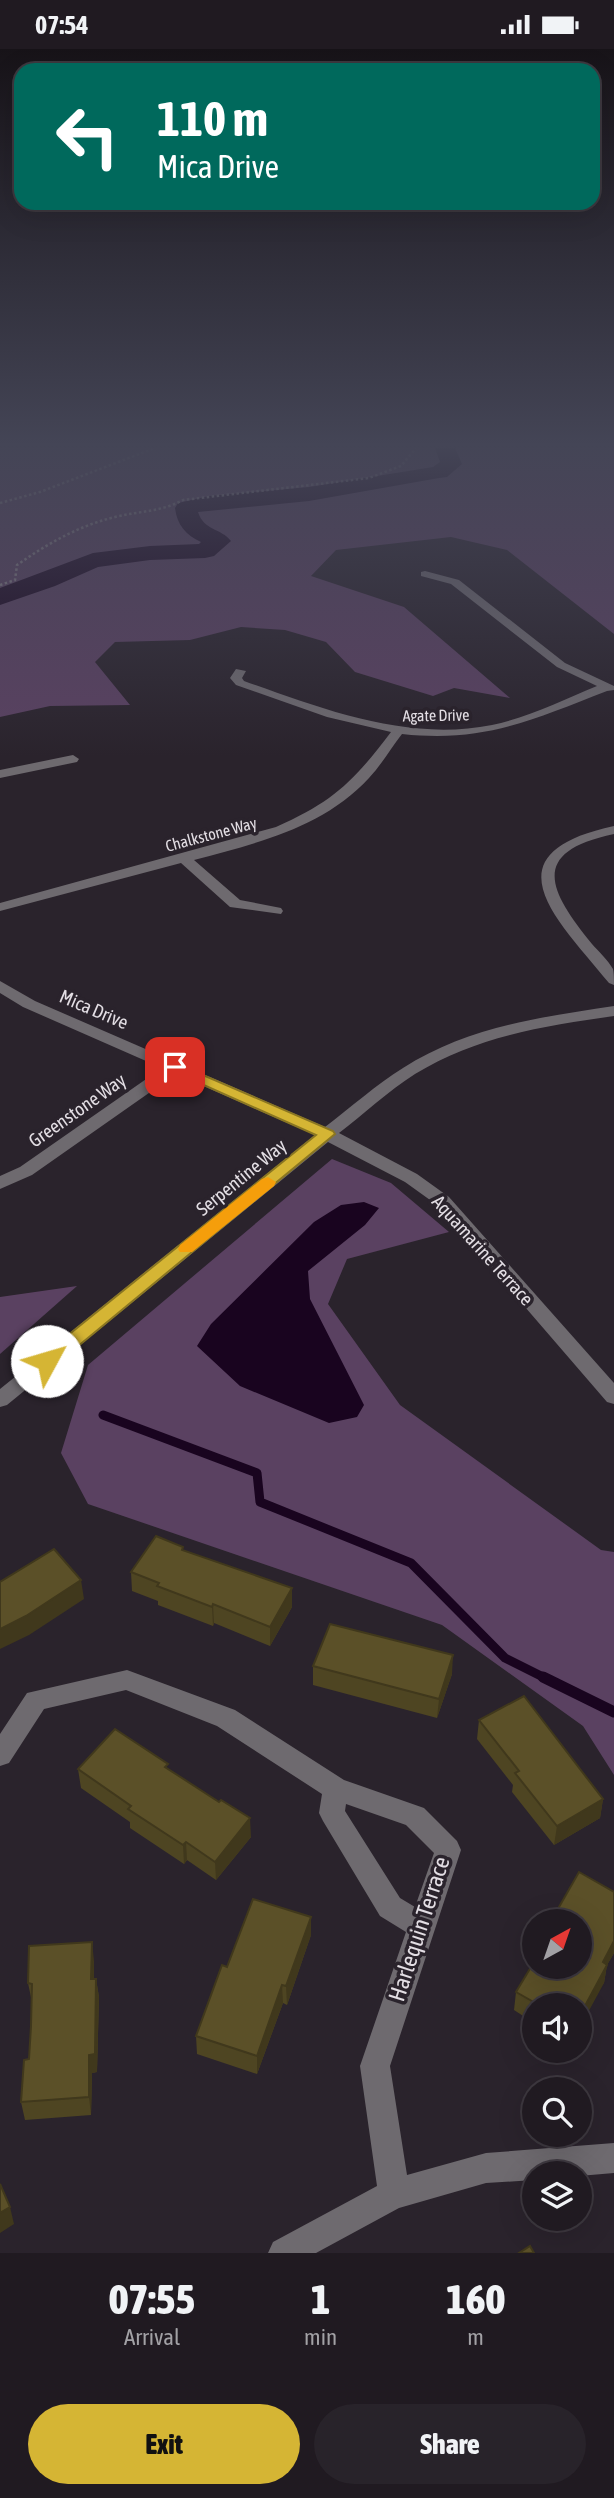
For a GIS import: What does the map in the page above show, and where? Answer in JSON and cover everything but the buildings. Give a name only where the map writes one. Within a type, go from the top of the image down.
[{"type":"street","points":[[425,574],[455,582],[561,665],[610,688]]},
{"type":"street","name":"Agate Drive","points":[[240,671],[236,678],[240,683],[298,704],[397,732],[460,733],[492,729],[610,688]]},
{"type":"street","name":"Chalkstone Way","points":[[0,907],[268,836],[305,820],[334,802],[364,776],[397,732]]},
{"type":"street","points":[[0,774],[73,759]]},
{"type":"street","points":[[614,830],[597,833],[566,848],[551,862],[546,880],[556,906],[614,979]]},
{"type":"street","points":[[185,859],[235,904],[276,911]]},
{"type":"street","name":"Mica Drive","points":[[0,986],[29,1004],[327,1134]]},
{"type":"street","name":"Serpentine Way","points":[[0,1400],[327,1134],[409,1072],[469,1041],[526,1024],[614,1011]]},
{"type":"street","name":"Greenstone Way","points":[[0,1183],[26,1171],[175,1067]]},
{"type":"street","name":"Aquamarine Terrace","points":[[327,1134],[411,1178],[443,1201],[614,1397]]},
{"type":"street","name":"Harlequin Terrace","points":[[0,1755],[36,1700],[127,1680],[226,1718],[336,1789],[415,1815],[448,1850],[375,2066],[394,2194]]},
{"type":"street","points":[[336,1789],[332,1813],[390,1907],[421,1926]]},
{"type":"street","points":[[284,2253],[394,2194],[486,2168],[614,2158]]},
{"type":"path","points":[[0,585],[15,579],[17,565],[38,551]]},
{"type":"shaded area","points":[[0,551],[335,551],[311,576],[404,607],[510,698],[454,688],[433,696],[355,672],[326,642],[285,630],[241,627],[190,640],[115,642],[95,662],[130,705],[50,706],[0,717]]},
{"type":"shaded area","points":[[508,551],[614,551],[614,634]]},
{"type":"shaded area","points":[[332,1159],[391,1183],[449,1232],[347,1259],[328,1304],[400,1405],[601,1550],[614,1552],[614,1775],[583,1726],[442,1625],[88,1504],[61,1453],[88,1365]]},
{"type":"shaded area","points":[[364,1202],[379,1208],[365,1225],[308,1271],[310,1299],[364,1405],[357,1417],[329,1423],[240,1386],[197,1346],[211,1324],[314,1222],[341,1205]]},
{"type":"shaded area","points":[[77,1286],[0,1354],[0,1297]]},
{"type":"waterway","points":[[0,597],[46,581],[93,560],[150,553],[205,551]]},
{"type":"waterway","points":[[103,1415],[257,1473],[260,1502],[411,1563],[505,1658],[543,1677]]},
{"type":"waterway","points":[[543,1677],[614,1712]]},
{"type":"waterway","points":[[543,1677],[547,1679]]},
{"type":"slow traffic","points":[[186,1249],[268,1182]]},
{"type":"route","points":[[47,1361],[327,1134],[175,1067]]}]
